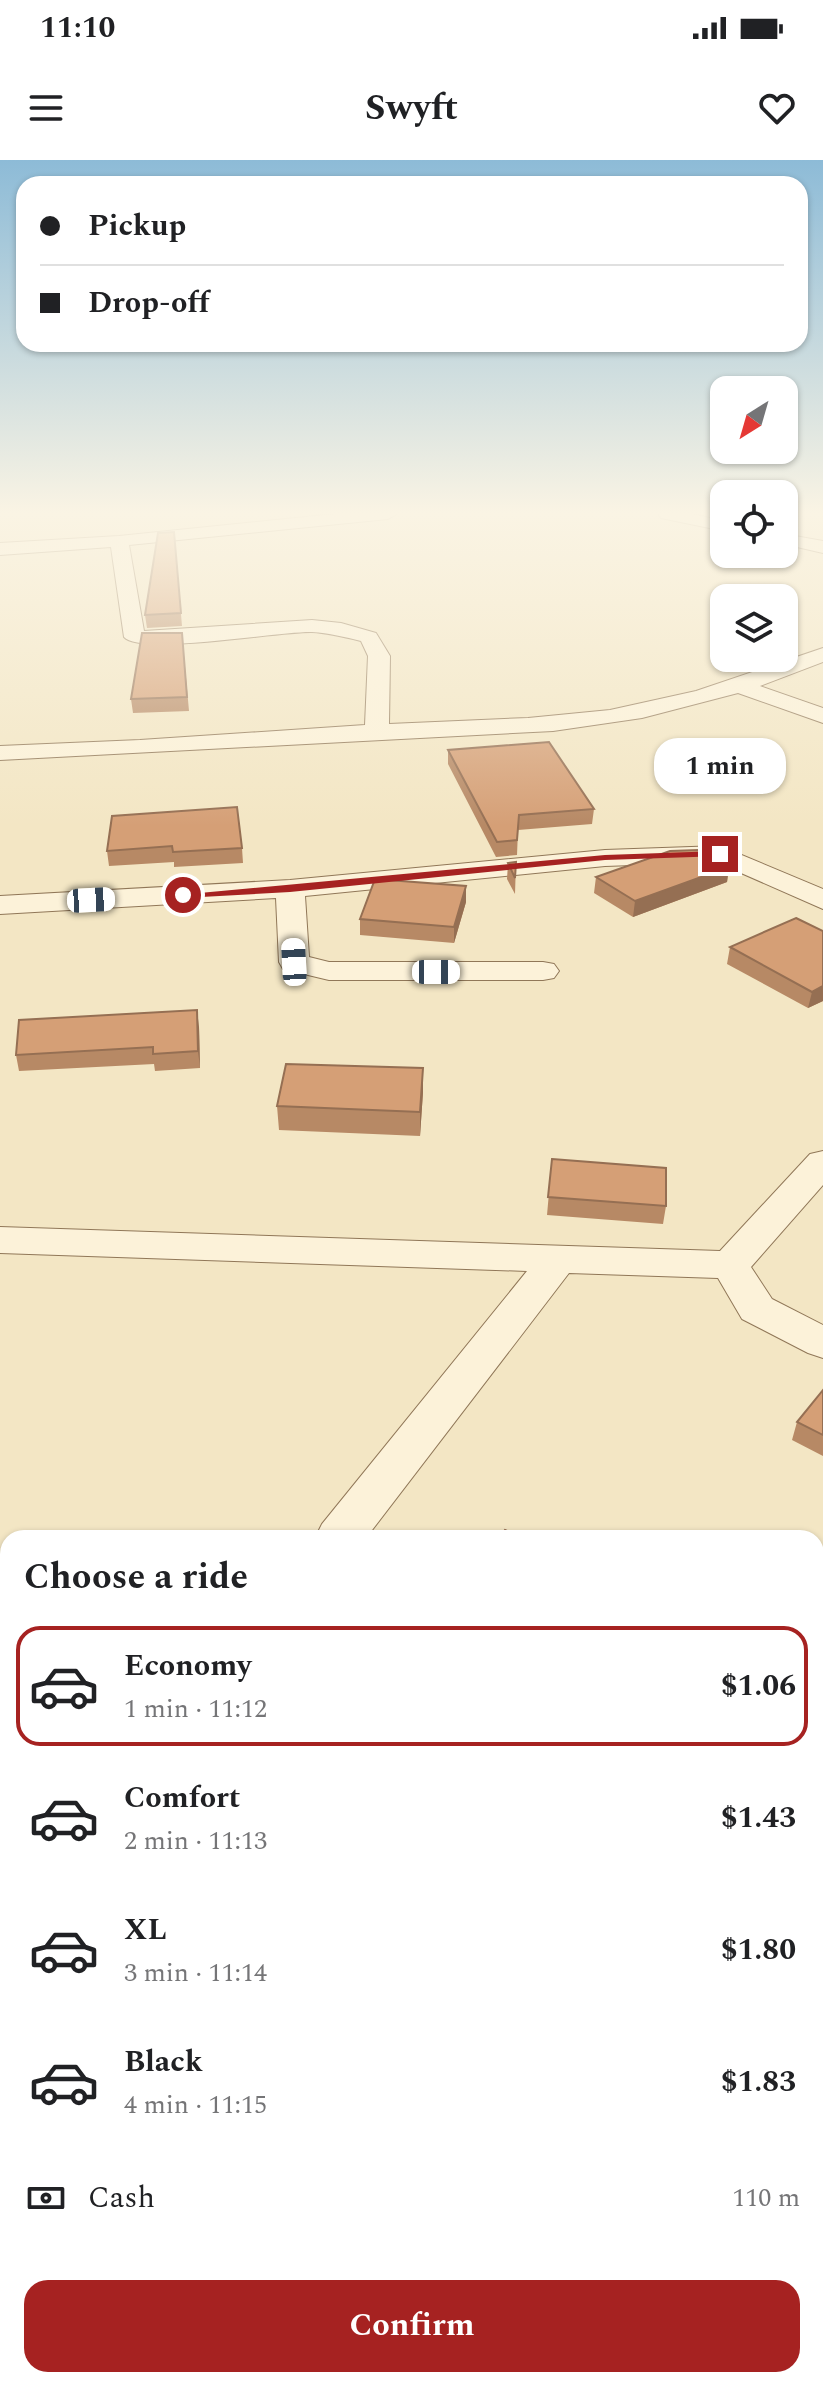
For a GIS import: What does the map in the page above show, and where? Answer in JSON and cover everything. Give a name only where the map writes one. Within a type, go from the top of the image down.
[{"type":"street","points":[[132,618],[135,637],[306,626],[344,627],[369,637],[379,656],[377,732]]},
{"type":"street","points":[[0,753],[111,752],[577,721],[663,707],[761,679],[823,654]]},
{"type":"street","points":[[737,685],[823,716]]},
{"type":"street","points":[[0,905],[290,889],[605,858],[720,854],[823,900]]},
{"type":"street","points":[[290,889],[294,962],[329,971],[543,971]]},
{"type":"street","points":[[730,1265],[823,1162]]},
{"type":"street","points":[[0,1240],[730,1265]]},
{"type":"street","points":[[345,1530],[559,1258]]},
{"type":"street","points":[[730,1265],[757,1309],[823,1343]]},
{"type":"building","points":[[142,633],[182,633],[187,697],[131,699]]},
{"type":"building","points":[[549,742],[594,809],[519,815],[517,840],[497,842],[448,750]]},
{"type":"building","points":[[237,807],[242,848],[173,852],[172,846],[107,851],[112,816]]},
{"type":"building","points":[[699,850],[729,867],[635,901],[596,877],[670,851]]},
{"type":"building","points":[[516,862],[515,878],[508,863]]},
{"type":"building","points":[[375,879],[466,886],[454,927],[360,919]]},
{"type":"building","points":[[796,918],[823,931],[823,986],[812,992],[730,947]]},
{"type":"building","points":[[197,1010],[198,1051],[153,1054],[153,1047],[16,1055],[19,1020]]},
{"type":"building","points":[[286,1064],[423,1068],[420,1112],[277,1106]]},
{"type":"building","points":[[552,1159],[666,1168],[666,1206],[548,1197]]},
{"type":"building","points":[[823,1390],[823,1435],[797,1422]]},
{"type":"route","points":[[183,895],[290,889],[605,858],[720,854]]}]
